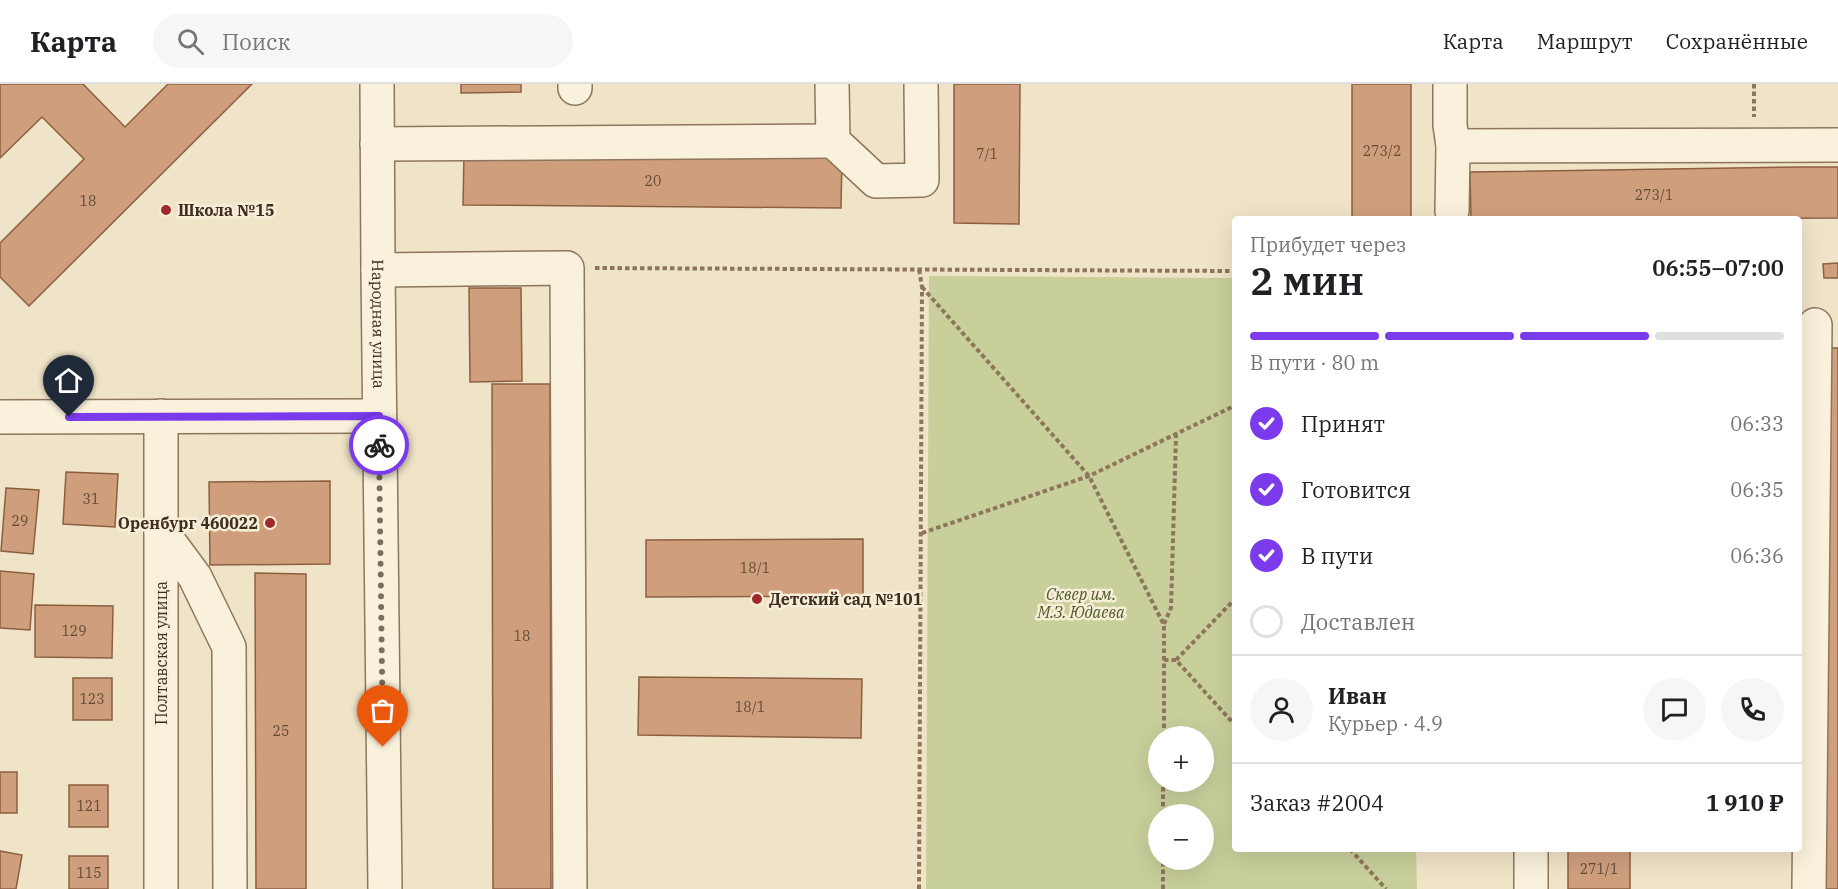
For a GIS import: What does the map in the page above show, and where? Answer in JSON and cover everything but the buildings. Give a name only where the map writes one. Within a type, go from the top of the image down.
[{"type":"street","name":"Народная улица","points":[[377,84],[385,889]]},
{"type":"street","points":[[832,84],[833,141]]},
{"type":"street","points":[[377,144],[833,141],[876,181],[922,180],[921,84]]},
{"type":"street","points":[[1450,84],[1450,125],[1453,146],[1452,211]]},
{"type":"street","points":[[1453,146],[1838,145]]},
{"type":"street","points":[[378,270],[567,268],[570,889]]},
{"type":"street","points":[[1809,889],[1817,325]]},
{"type":"street","name":"Полтавская улица","points":[[161,416],[161,889]]},
{"type":"street","points":[[0,417],[379,416]]},
{"type":"street","points":[[161,531],[195,577],[229,647],[230,889]]},
{"type":"street","points":[[1531,852],[1531,889]]},
{"type":"path","points":[[567,268],[1232,271]]},
{"type":"path","points":[[919,269],[922,287],[919,889]]},
{"type":"path","points":[[922,287],[1089,476],[1164,625]]},
{"type":"path","points":[[922,533],[1089,476],[1232,407]]},
{"type":"path","points":[[1164,726],[1164,625],[1171,608],[1176,435]]},
{"type":"path","points":[[1164,660],[1176,660],[1232,602]]},
{"type":"path","points":[[1176,660],[1232,722]]},
{"type":"path","points":[[1353,852],[1386,889]]},
{"type":"path","points":[[1163,870],[1163,889]]},
{"type":"green space","name":"Сквер им. М.З. Юдаева","points":[[929,276],[1232,278],[1232,852],[1416,852],[1417,889],[926,889]]},
{"type":"way so far","points":[[379,445],[383,747]]},
{"type":"place","name":"Школа №15","points":[[166,210]]},
{"type":"place","name":"Оренбург 460022","points":[[270,523]]},
{"type":"place","name":"Детский сад №101","points":[[757,599]]},
{"type":"route","points":[[69,417],[379,416],[379,445]]}]
